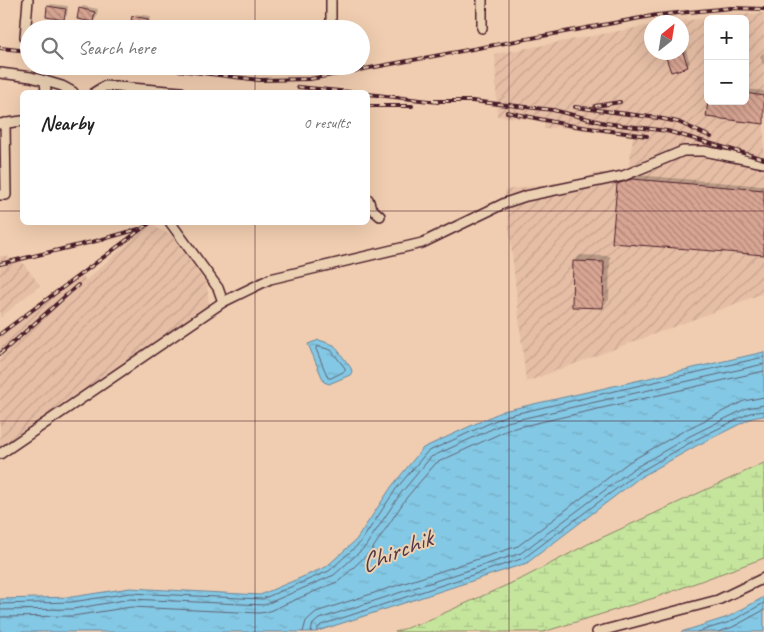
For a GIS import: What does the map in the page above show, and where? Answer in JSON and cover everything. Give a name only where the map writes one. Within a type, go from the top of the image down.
[{"type":"street","points":[[26,20],[28,0]]},
{"type":"street","points":[[331,0],[331,20]]},
{"type":"street","points":[[482,0],[482,28]]},
{"type":"street","points":[[0,73],[31,77],[69,90]]},
{"type":"street","points":[[45,81],[46,90]]},
{"type":"street","points":[[99,90],[106,86],[151,90]]},
{"type":"street","points":[[0,195],[6,194],[3,123],[20,121]]},
{"type":"street","points":[[0,454],[223,302],[270,279],[422,242],[505,203],[526,196],[623,176],[683,151],[704,151],[764,164]]},
{"type":"street","points":[[370,205],[380,216]]},
{"type":"street","points":[[172,225],[218,288],[223,302]]},
{"type":"street","points":[[597,632],[718,600],[764,578]]},
{"type":"shaded area","points":[[764,13],[764,293],[526,382],[505,190],[592,178],[592,173],[628,173],[633,136],[558,127],[544,129],[544,121],[497,116],[495,54],[644,26],[644,60],[689,60],[689,20],[704,19],[704,105],[749,105],[749,15],[743,15]]},
{"type":"shaded area","points":[[149,225],[155,225],[158,229],[170,234],[207,284],[209,307],[0,448],[0,336],[81,275],[86,280]]},
{"type":"shaded area","points":[[0,256],[8,256],[12,263],[21,261],[40,285],[0,318]]},
{"type":"green space","points":[[764,463],[764,558],[654,598],[543,632],[395,632],[424,622],[525,577],[588,544]]},
{"type":"water","points":[[319,340],[334,345],[351,368],[352,372],[350,375],[329,384],[324,382],[308,344]]},
{"type":"water","name":"Chirchik","points":[[764,352],[764,416],[752,418],[696,446],[639,478],[527,563],[315,632],[0,632],[0,599],[72,597],[130,588],[260,595],[326,567],[356,540],[392,486],[423,448],[503,411]]},
{"type":"water","points":[[764,597],[764,632],[681,632],[728,617]]},
{"type":"building","points":[[47,6],[66,9],[64,20],[46,17]]},
{"type":"building","points":[[79,8],[95,12],[93,20],[77,19]]},
{"type":"building","points":[[132,16],[148,19],[148,20],[131,20]]},
{"type":"building","points":[[667,60],[686,60],[688,67],[671,72]]},
{"type":"building","points":[[749,94],[764,96],[764,124],[706,117],[708,105],[749,105]]},
{"type":"building","points":[[632,179],[764,190],[764,255],[612,243],[617,184]]},
{"type":"building","points":[[573,261],[604,262],[603,308],[572,307]]},
{"type":"railway","points":[[370,68],[657,15],[731,8],[764,9]]},
{"type":"railway","points":[[0,48],[20,50]]},
{"type":"railway","points":[[219,75],[259,80],[310,79],[332,75]]},
{"type":"railway","points":[[298,87],[329,90]]},
{"type":"railway","points":[[370,94],[438,102]]},
{"type":"railway","points":[[432,101],[472,101],[553,110],[605,123],[667,131],[764,159]]},
{"type":"railway","points":[[595,106],[620,102]]},
{"type":"railway","points":[[370,106],[412,106]]},
{"type":"railway","points":[[575,107],[678,122],[711,137]]},
{"type":"railway","points":[[507,112],[568,125],[647,136]]},
{"type":"railway","points":[[0,334],[147,225]]},
{"type":"railway","points":[[0,264],[139,229]]},
{"type":"railway","points":[[0,354],[78,285]]}]
